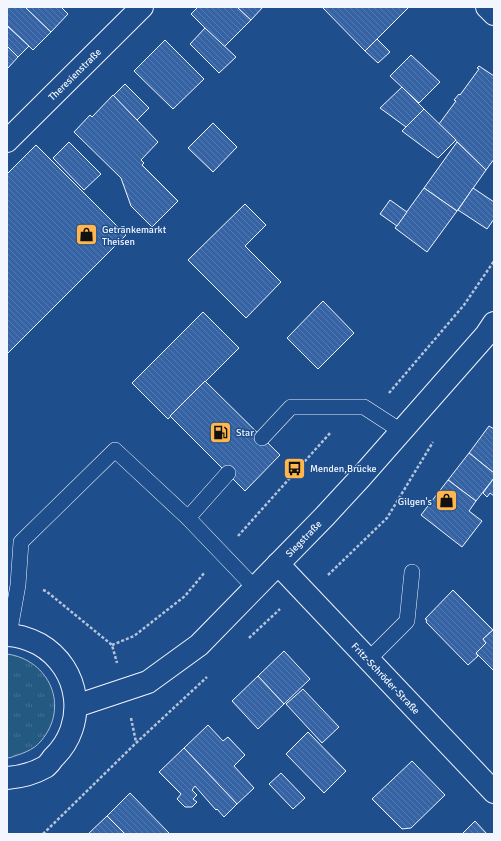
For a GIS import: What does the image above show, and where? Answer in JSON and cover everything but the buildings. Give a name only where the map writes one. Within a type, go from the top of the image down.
[{"type":"main road","name":"Theresienstraße","points":[[7,141],[142,7]]},
{"type":"main road","points":[[486,7],[494,14]]},
{"type":"main road","name":"Siegstraße","points":[[76,706],[148,682],[199,645],[335,505],[486,335],[494,323]]},
{"type":"main road","name":"Fritz-Schröder-Straße","points":[[278,564],[494,792]]},
{"type":"main road","points":[[7,778],[24,776],[45,767],[62,750],[73,729],[76,706],[73,685],[63,666],[49,650],[30,639],[8,635]]},
{"type":"lane","points":[[262,438],[291,407],[364,407],[401,431]]},
{"type":"lane","points":[[8,635],[18,585],[21,542],[115,450],[188,518],[255,588]]},
{"type":"lane","points":[[188,518],[228,473]]},
{"type":"lane","points":[[369,659],[407,621],[412,572]]},
{"type":"path","points":[[246,641],[280,609],[306,593],[323,580],[387,518],[436,438]]},
{"type":"path","points":[[18,585],[46,591],[112,645],[134,636],[185,596],[223,553]]},
{"type":"path","points":[[43,834],[136,743],[212,673]]},
{"type":"green space","points":[[7,654],[22,658],[35,665],[44,675],[51,687],[54,700],[54,714],[50,728],[41,741],[30,750],[9,758],[7,757]]},
{"type":"place","name":"Getränkemarkt Theisen","points":[[86,235]]},
{"type":"place","name":"Star","points":[[221,432]]},
{"type":"place","name":"Menden,Brücke","points":[[295,468]]},
{"type":"place","name":"Gilgen's","points":[[447,501]]}]
